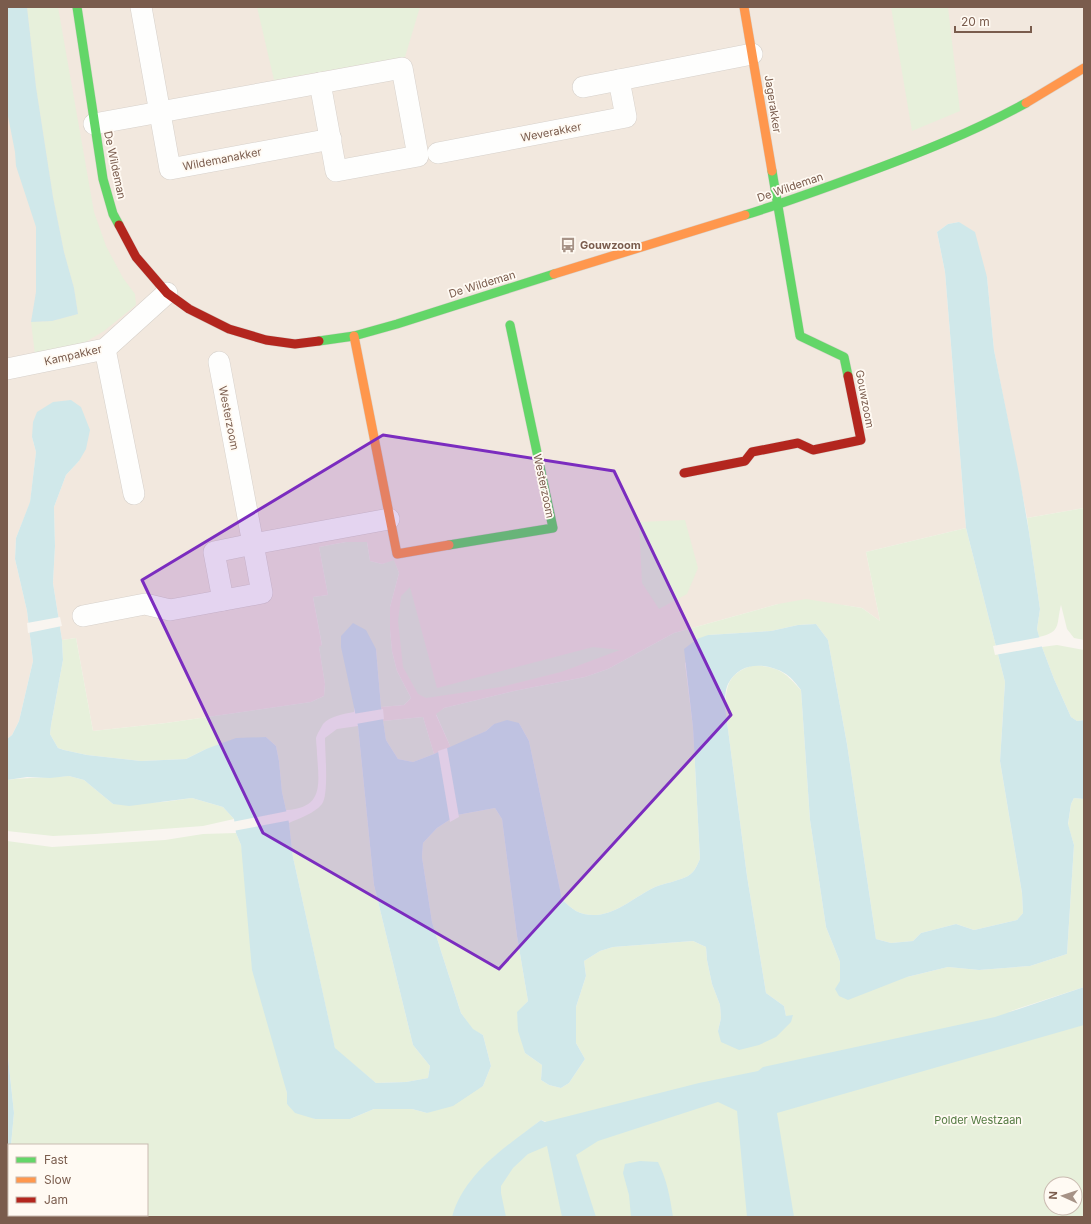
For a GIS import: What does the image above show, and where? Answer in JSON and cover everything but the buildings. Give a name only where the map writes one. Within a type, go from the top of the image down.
[{"type":"street","name":"De Wildeman","points":[[77,7],[103,179],[113,214],[136,257],[167,293],[189,309],[229,328],[266,340],[295,344],[354,336],[397,324],[778,205],[937,146],[993,121],[1054,87],[1084,68]]},
{"type":"street","name":"Wildemanakker","points":[[141,7],[170,169],[330,139]]},
{"type":"street","name":"Jagerakker","points":[[744,7],[778,205]]},
{"type":"street","points":[[583,87],[752,54]]},
{"type":"street","points":[[94,124],[402,68],[418,156],[336,171],[320,83]]},
{"type":"street","name":"Weverakker","points":[[438,153],[626,117],[620,80]]},
{"type":"street","name":"Gouwzoom","points":[[684,473],[745,461],[752,452],[790,444],[798,443],[813,450],[861,440],[844,357],[800,336],[778,205]]},
{"type":"street","name":"Kampakker","points":[[7,369],[105,348],[167,293]]},
{"type":"street","name":"Westerzoom","points":[[354,336],[397,554],[553,528],[510,325]]},
{"type":"street","points":[[105,348],[134,494]]},
{"type":"street","name":"Westerzoom","points":[[83,616],[145,604],[170,610],[262,593],[219,362]]},
{"type":"street","points":[[223,600],[214,552],[390,519]]},
{"type":"highlighted area","points":[[383,435],[614,471],[731,715],[499,969],[263,833],[142,580]]},
{"type":"shaded area","points":[[7,7],[1084,7],[1084,508],[1027,518],[994,350],[987,277],[959,222],[948,224],[937,232],[945,272],[966,528],[866,552],[880,621],[862,608],[843,605],[778,604],[674,633],[608,669],[585,677],[514,691],[444,708],[436,715],[451,748],[434,754],[423,717],[383,721],[381,707],[404,705],[411,698],[397,671],[392,651],[390,607],[399,573],[394,561],[382,564],[370,561],[367,542],[346,542],[319,547],[328,595],[313,597],[322,646],[319,647],[325,684],[324,696],[311,702],[166,723],[93,731],[76,638],[62,640],[53,583],[55,546],[54,507],[66,475],[79,461],[32,437],[36,452],[30,503],[16,538],[15,559],[27,611],[33,661],[19,721],[12,735],[7,739]]},
{"type":"green space","points":[[27,7],[58,7],[94,212],[106,246],[123,278],[135,294],[136,305],[104,331],[79,346],[35,355],[31,322],[52,321],[78,314],[74,288],[64,252],[53,197],[36,87]]},
{"type":"green space","points":[[257,7],[420,7],[405,57],[274,80]]},
{"type":"green space","points":[[891,7],[948,7],[960,111],[912,131]]},
{"type":"green space","points":[[1084,508],[1084,640],[1074,638],[1067,629],[1061,605],[1055,630],[1039,637],[1037,629],[1040,609],[1027,518]]},
{"type":"green space","points":[[685,520],[698,568],[687,594],[659,609],[642,583],[639,522]]},
{"type":"green space","points":[[966,528],[1005,682],[1000,761],[1022,893],[1023,913],[1017,920],[974,930],[956,924],[921,933],[913,941],[891,943],[876,939],[847,744],[828,640],[816,624],[798,625],[771,631],[708,635],[685,663],[693,728],[700,859],[694,870],[688,876],[655,887],[620,908],[605,914],[591,915],[577,912],[562,899],[529,741],[519,723],[494,724],[486,731],[451,748],[436,714],[444,708],[514,691],[585,677],[608,669],[674,633],[778,604],[806,599],[862,608],[880,621],[866,552]]},
{"type":"green space","points":[[346,542],[367,542],[370,561],[382,564],[394,560],[399,573],[390,607],[392,651],[397,671],[411,698],[404,705],[381,707],[376,649],[354,705],[354,712],[329,719],[323,724],[317,735],[318,784],[313,799],[307,805],[286,810],[276,746],[266,737],[206,749],[186,759],[141,761],[87,755],[58,748],[50,734],[63,660],[62,640],[76,638],[93,731],[166,723],[311,702],[324,696],[325,684],[319,647],[322,645],[313,597],[328,595],[319,547]]},
{"type":"green space","points":[[410,587],[437,688],[593,647],[620,650],[561,672],[501,687],[426,698],[418,694],[403,667],[398,621],[401,596]]},
{"type":"green space","points":[[1057,645],[1084,650],[1084,720],[1077,721],[1071,717],[1042,647]]},
{"type":"green space","name":"Polder Westzaan","points":[[753,665],[769,667],[785,674],[801,690],[810,820],[826,927],[840,962],[840,982],[907,977],[948,967],[979,970],[1030,966],[1067,954],[1074,845],[1068,825],[1071,804],[1074,798],[1084,799],[1084,987],[1008,1012],[1084,995],[1084,1217],[7,1217],[7,1148],[8,1216],[148,1216],[148,1144],[11,1144],[14,1113],[7,1048],[7,841],[52,847],[165,840],[203,834],[236,833],[241,845],[287,1093],[287,1104],[315,1119],[350,1119],[374,1109],[389,1108],[412,1109],[427,1113],[483,1086],[491,1066],[483,1035],[473,1030],[461,1013],[432,922],[422,857],[423,843],[437,828],[457,815],[495,808],[502,819],[517,936],[528,1001],[517,1013],[525,1053],[542,1065],[541,1080],[549,1085],[561,1088],[569,1083],[585,1059],[576,1043],[576,1007],[586,976],[584,961],[600,951],[613,947],[693,941],[706,947],[712,984],[720,1005],[721,1018],[718,1031],[786,1016],[784,1006],[766,993],[747,876],[725,706],[728,685],[734,676],[745,668]],"holes":[[[541,1120],[568,1130],[469,1183],[496,1155]]]},
{"type":"green space","points":[[423,717],[434,754],[413,762],[398,759],[386,740],[383,721]]},
{"type":"green space","points":[[358,726],[374,885],[413,1045],[430,1066],[428,1078],[406,1082],[376,1083],[335,1049],[293,857],[289,823],[315,810],[322,804],[324,799],[326,783],[325,738],[337,729]]},
{"type":"green space","points":[[69,776],[84,780],[113,804],[163,802],[192,798],[223,807],[234,819],[203,826],[95,834],[53,836],[7,831],[7,780]]},
{"type":"water","points":[[7,7],[27,7],[36,87],[53,197],[64,252],[74,288],[78,314],[52,321],[31,322],[36,292],[36,227],[16,166],[15,152],[7,111]]},
{"type":"water","points":[[959,222],[975,232],[987,277],[994,350],[1019,474],[1040,609],[1037,629],[1054,679],[1071,717],[1077,721],[1084,720],[1084,799],[1074,798],[1071,804],[1068,824],[1074,845],[1067,954],[1030,966],[979,970],[948,967],[907,977],[848,1000],[839,996],[835,989],[840,981],[840,962],[826,927],[810,820],[801,690],[786,674],[770,667],[754,666],[739,671],[733,676],[726,689],[725,706],[747,876],[766,993],[784,1006],[786,1016],[793,1015],[791,1022],[776,1037],[759,1045],[739,1050],[721,1042],[718,1031],[721,1018],[720,1005],[712,984],[706,947],[693,941],[613,947],[600,951],[584,961],[586,976],[576,1007],[576,1043],[585,1059],[569,1083],[561,1088],[549,1085],[541,1080],[542,1065],[525,1053],[518,1031],[517,1012],[528,1001],[517,936],[502,819],[495,808],[457,815],[437,828],[423,843],[422,857],[432,922],[461,1013],[473,1029],[483,1035],[491,1066],[483,1086],[453,1106],[427,1113],[412,1109],[374,1109],[350,1119],[315,1119],[295,1113],[287,1104],[287,1093],[252,970],[241,845],[236,833],[234,819],[223,807],[192,798],[129,806],[113,804],[84,780],[69,776],[50,778],[27,777],[7,780],[7,739],[12,735],[19,721],[33,661],[27,611],[15,559],[16,538],[30,502],[36,452],[32,437],[33,422],[37,412],[53,402],[71,400],[81,407],[90,430],[86,449],[79,461],[66,475],[54,507],[55,546],[53,583],[62,640],[63,660],[50,734],[58,748],[87,755],[141,761],[186,759],[206,749],[236,738],[266,737],[276,746],[293,857],[335,1048],[376,1083],[406,1082],[428,1078],[430,1066],[413,1045],[374,885],[358,726],[341,647],[341,636],[353,623],[366,630],[376,649],[381,707],[386,740],[398,759],[413,762],[486,731],[494,724],[507,720],[519,723],[529,741],[562,899],[577,912],[591,915],[605,914],[627,904],[655,887],[688,876],[694,870],[700,859],[693,728],[684,649],[697,639],[708,635],[771,631],[798,625],[816,624],[828,640],[847,744],[876,939],[891,943],[913,941],[921,933],[956,924],[974,930],[1017,920],[1023,913],[1022,893],[1000,761],[1005,682],[966,528],[945,272],[937,232],[948,224]]},
{"type":"water","points":[[1084,987],[1084,1025],[777,1113],[794,1217],[747,1217],[737,1111],[718,1102],[598,1141],[576,1155],[596,1217],[562,1217],[547,1146],[528,1154],[513,1168],[501,1186],[506,1217],[452,1217],[458,1201],[476,1174],[501,1151],[541,1120],[545,1122],[699,1083],[758,1071],[763,1067],[995,1017]]},
{"type":"water","points":[[7,1048],[14,1113],[11,1144],[8,1144],[7,1148]]},
{"type":"water","points":[[640,1161],[658,1162],[668,1189],[673,1217],[631,1217],[629,1195],[623,1173],[625,1164]]},
{"type":"pier","points":[[60,617],[62,626],[28,633],[27,623]]},
{"type":"pier","points":[[1041,637],[1044,646],[995,655],[993,646]]},
{"type":"pier","points":[[383,709],[384,719],[356,724],[353,714]]},
{"type":"pier","points":[[447,748],[459,817],[450,822],[438,751]]},
{"type":"pier","points":[[288,811],[291,820],[233,831],[232,822]]},
{"type":"traffic: fast","points":[[77,7],[103,179],[113,214],[119,225]]},
{"type":"traffic: fast","points":[[745,215],[817,191],[924,151],[986,124],[1026,103]]},
{"type":"traffic: fast","points":[[772,171],[800,336],[844,357],[848,376]]},
{"type":"traffic: fast","points":[[319,341],[354,336],[397,324],[554,274]]},
{"type":"traffic: fast","points":[[449,545],[553,528],[510,325]]},
{"type":"traffic: slow","points":[[744,7],[772,171]]},
{"type":"traffic: slow","points":[[1026,103],[1084,68]]},
{"type":"traffic: slow","points":[[554,274],[745,215]]},
{"type":"traffic: slow","points":[[354,336],[397,554],[449,545]]},
{"type":"traffic: jam","points":[[119,225],[136,257],[167,293],[189,309],[229,329],[266,340],[295,344],[319,341]]},
{"type":"traffic: jam","points":[[684,473],[745,461],[752,452],[798,443],[813,450],[861,440],[848,376]]},
{"type":"place","name":"Gouwzoom","points":[[568,245]]}]
